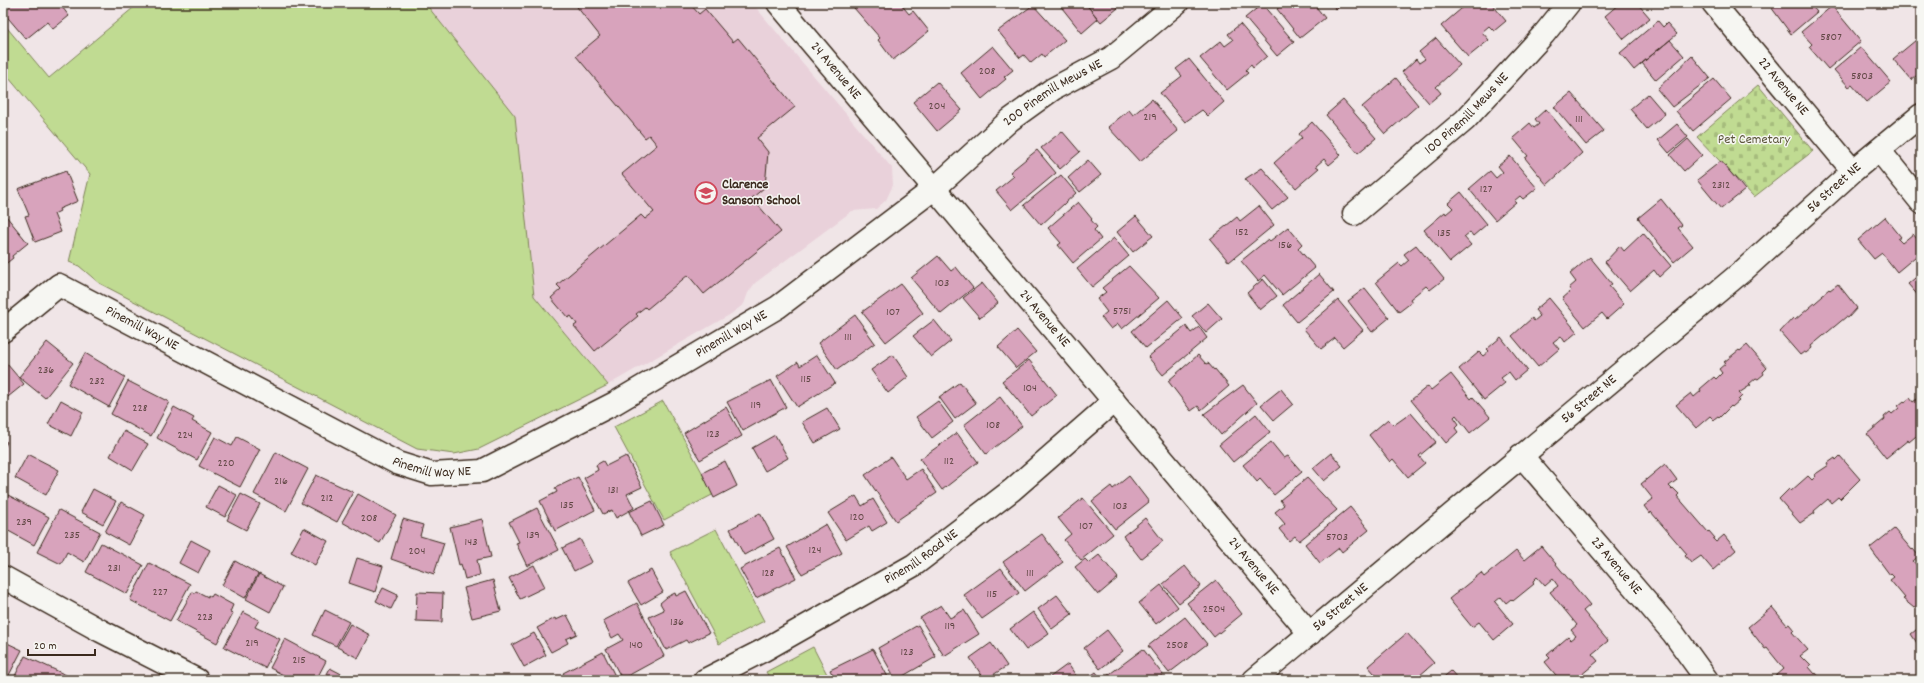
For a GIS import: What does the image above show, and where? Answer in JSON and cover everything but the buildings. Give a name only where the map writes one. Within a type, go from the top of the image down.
[{"type":"street","name":"24 Avenue NE","points":[[778,3],[1310,634]]},
{"type":"street","name":"200 Pinemill Mews NE","points":[[934,188],[1010,120],[1053,89],[1111,58],[1177,3]]},
{"type":"street","name":"100 Pinemill Mews NE","points":[[1354,214],[1465,120],[1544,34],[1569,3]]},
{"type":"street","name":"22 Avenue NE","points":[[1713,3],[1853,171]]},
{"type":"street","name":"56 Street NE","points":[[1254,680],[1521,455],[1746,269],[1853,171],[1921,114]]},
{"type":"street","points":[[1878,150],[1921,202]]},
{"type":"street","name":"Pinemill Way NE","points":[[3,331],[60,284],[397,463],[432,474],[482,471],[615,403],[778,306],[934,188]]},
{"type":"street","name":"Pinemill Road NE","points":[[704,680],[764,650],[914,565],[1012,490],[1114,401]]},
{"type":"street","name":"23 Avenue NE","points":[[1521,455],[1672,633],[1706,680]]},
{"type":"street","points":[[3,577],[101,631],[197,680]]},
{"type":"shaded area","name":"Clarence Sansom School","points":[[425,3],[752,3],[892,168],[893,185],[886,200],[876,209],[852,211],[755,283],[748,293],[744,304],[731,314],[608,385],[534,296],[514,116]]},
{"type":"green space","points":[[139,3],[425,3],[515,116],[534,296],[608,385],[479,449],[454,454],[417,449],[99,283],[79,266],[69,262],[90,174],[3,71],[3,23],[49,78]]},
{"type":"green space","name":"Pet Cemetary","points":[[1758,85],[1813,151],[1754,197],[1697,137]]},
{"type":"green space","points":[[663,401],[714,494],[664,520],[614,427]]},
{"type":"green space","points":[[716,529],[764,621],[719,644],[670,552]]},
{"type":"green space","points":[[813,647],[830,680],[771,680],[766,672]]},
{"type":"place","name":"Clarence Sansom School","points":[[706,193]]}]
